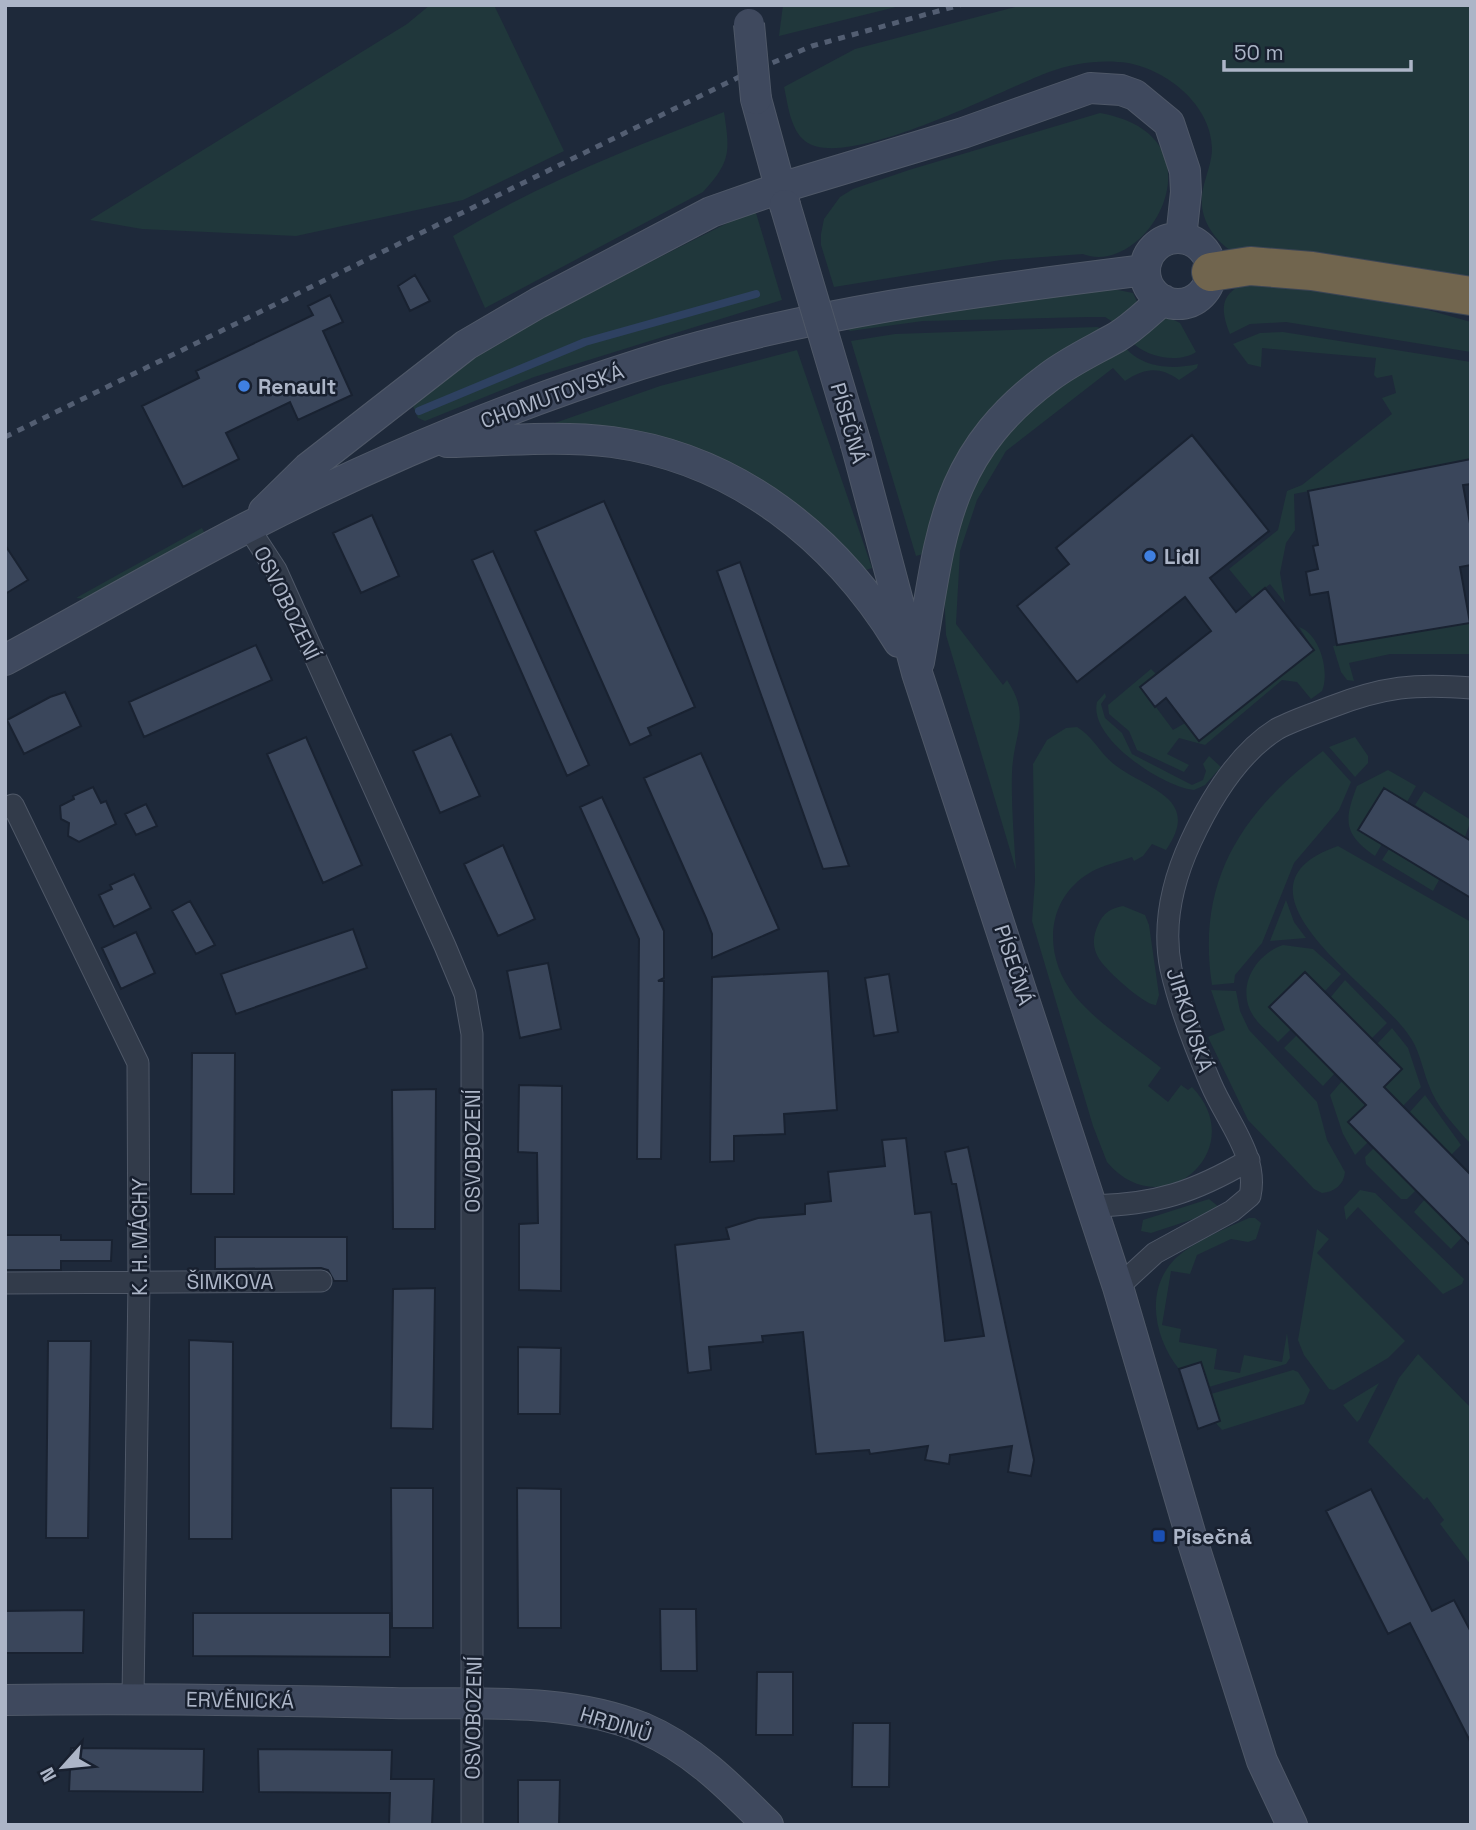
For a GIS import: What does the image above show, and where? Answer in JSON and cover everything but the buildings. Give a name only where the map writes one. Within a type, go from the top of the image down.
[{"type":"highway","points":[[1211,272],[1250,266],[1312,271],[1471,296]]},
{"type":"street","name":"PÍSEČNÁ","points":[[749,15],[756,99],[856,444],[917,673],[1118,1287],[1193,1543],[1262,1761],[1292,1825]]},
{"type":"street","points":[[248,527],[318,459],[466,345],[538,303],[711,212],[783,196],[1090,88],[1114,89],[1147,102],[1172,130],[1185,172],[1186,192],[1181,238]]},
{"type":"street","points":[[1181,238],[1199,245],[1205,253],[1211,272],[1206,289],[1192,301],[1173,304],[1163,300],[1150,288],[1145,270],[1147,259],[1160,243],[1181,238]]},
{"type":"street","name":"CHOMUTOVSKÁ","points":[[5,660],[248,527],[429,442],[568,389],[708,345],[886,307],[1145,270]]},
{"type":"street","points":[[917,673],[940,534],[955,491],[978,450],[1003,418],[1033,389],[1067,364],[1120,335],[1163,300]]},
{"type":"street","points":[[429,442],[531,439],[611,442],[671,454],[726,476],[790,517],[840,562],[875,604],[917,673]]},
{"type":"street","name":"OSVOBOZENÍ","points":[[248,527],[276,570],[408,860],[465,994],[468,1007],[472,1034],[472,1825]]},
{"type":"street","name":"JIRKOVSKÁ","points":[[1249,1160],[1211,1086],[1180,1005],[1171,966],[1168,913],[1174,877],[1204,813],[1241,760],[1278,729],[1374,690],[1431,685],[1471,688]]},
{"type":"street","name":"K. H. MÁCHY","points":[[9,806],[138,1063],[139,1282],[133,1698]]},
{"type":"street","points":[[1091,1206],[1135,1205],[1178,1196],[1216,1180],[1249,1160],[1254,1181],[1250,1196],[1232,1211],[1155,1253],[1118,1287]]},
{"type":"street","name":"ŠIMKOVA","points":[[5,1283],[321,1281]]},
{"type":"street","name":"ERVĚNICKÁ","points":[[5,1700],[133,1698],[474,1703]]},
{"type":"street","name":"HRDINŮ","points":[[474,1703],[556,1708],[609,1717],[643,1728],[676,1746],[720,1777],[768,1825]]},
{"type":"green space","points":[[430,5],[494,5],[564,151],[463,200],[296,236],[142,229],[90,220],[407,24]]},
{"type":"green space","points":[[783,5],[904,5],[779,36]]},
{"type":"green space","points":[[1023,5],[1471,5],[1471,284],[1233,252],[1225,247],[1208,225],[1202,208],[1203,189],[1212,148],[1210,132],[1204,118],[1184,92],[1171,82],[1157,73],[1128,63],[1078,64],[1049,72],[925,125],[854,146],[825,148],[805,141],[796,130],[784,87],[855,49]]},
{"type":"green space","points":[[724,112],[727,147],[724,164],[703,192],[485,308],[453,236],[552,183]]},
{"type":"green space","points":[[1100,113],[1139,127],[1161,148],[1168,174],[1164,201],[1151,226],[1131,246],[1107,256],[1083,254],[1001,260],[834,287],[821,245],[821,234],[824,219],[840,197],[853,189],[909,170]]},
{"type":"green space","points":[[751,211],[756,213],[782,300],[534,377],[425,421],[418,418],[412,404],[498,339]]},
{"type":"green space","points":[[1262,277],[1421,308],[1471,322],[1471,352],[1286,322],[1250,324],[1230,334],[1224,311],[1228,296],[1241,285]]},
{"type":"green space","points":[[1113,289],[1133,293],[1138,304],[1118,325],[1105,317],[1089,317],[923,321],[850,331],[847,328],[1082,291]]},
{"type":"green space","points":[[1168,317],[1180,323],[1196,352],[1180,358],[1162,357],[1144,351],[1130,340]]},
{"type":"green space","points":[[1097,327],[1108,331],[953,470],[939,495],[923,554],[916,556],[851,341],[895,334]]},
{"type":"green space","points":[[1283,332],[1471,362],[1471,459],[1294,494],[1295,530],[1286,543],[1280,573],[1285,603],[1270,584],[1253,598],[1229,569],[1278,530],[1287,491],[1302,485],[1392,414],[1382,398],[1396,393],[1392,375],[1377,378],[1374,375],[1376,358],[1262,348],[1261,367],[1248,364],[1233,344],[1260,333]]},
{"type":"green space","points":[[1123,345],[1130,353],[1148,363],[1167,367],[1198,364],[1197,368],[1179,380],[1165,372],[1152,370],[1139,373],[1125,381],[1113,368],[1006,451],[977,500],[960,551],[956,624],[1003,685],[1007,680],[1020,715],[1012,785],[1016,870],[946,635],[944,587],[950,540],[983,463],[1040,396]]},
{"type":"green space","points":[[797,350],[872,568],[863,571],[794,504],[760,480],[724,461],[687,446],[646,435],[552,424],[660,386]]},
{"type":"green space","points":[[202,528],[205,534],[87,599],[76,598]]},
{"type":"green space","points":[[1471,623],[1471,654],[1390,654],[1349,663],[1354,681],[1347,680],[1341,672],[1333,646]]},
{"type":"green space","points":[[1299,627],[1313,637],[1318,645],[1325,674],[1322,691],[1311,699],[1297,682],[1282,680],[1205,745],[1179,738],[1167,754],[1189,765],[1184,772],[1137,750],[1129,731],[1109,714],[1108,705],[1151,669],[1156,674],[1141,687],[1173,730],[1313,649]]},
{"type":"green space","points":[[1105,693],[1106,697],[1101,704],[1105,718],[1122,733],[1132,754],[1192,785],[1203,780],[1206,771],[1203,764],[1209,756],[1221,767],[1205,785],[1194,790],[1164,780],[1147,770],[1130,758],[1104,731],[1097,716],[1097,702]]},
{"type":"green space","points":[[1077,727],[1088,735],[1115,765],[1166,797],[1178,818],[1175,832],[1166,850],[1152,844],[1143,856],[1134,861],[1132,857],[1101,867],[1076,883],[1064,897],[1053,930],[1057,964],[1075,996],[1105,1025],[1161,1068],[1148,1086],[1168,1102],[1181,1085],[1188,1090],[1192,1087],[1208,1111],[1212,1134],[1206,1155],[1193,1172],[1174,1184],[1152,1187],[1129,1180],[1107,1162],[1093,1126],[1032,921],[1035,881],[1033,764],[1047,740],[1066,728]]},
{"type":"green space","points":[[1355,737],[1368,756],[1368,763],[1355,777],[1329,747]]},
{"type":"green space","points":[[1323,751],[1351,782],[1339,810],[1294,863],[1262,943],[1235,975],[1234,983],[1212,985],[1209,948],[1211,913],[1219,881],[1231,852],[1248,824],[1269,798]]},
{"type":"green space","points":[[1388,770],[1416,786],[1407,802],[1384,788],[1358,829],[1382,844],[1375,856],[1357,841],[1352,833],[1349,826],[1350,808],[1357,786]]},
{"type":"green space","points":[[1424,791],[1471,820],[1465,837],[1415,805]]},
{"type":"green space","points":[[1338,846],[1471,922],[1471,1144],[1436,1100],[1412,1039],[1391,1014],[1315,938],[1298,912],[1293,886],[1305,864]]},
{"type":"green space","points":[[1389,849],[1439,880],[1433,891],[1382,860]]},
{"type":"green space","points":[[1286,900],[1294,922],[1306,938],[1270,941]]},
{"type":"green space","points":[[1123,906],[1145,915],[1149,925],[1159,995],[1156,1005],[1125,986],[1101,962],[1096,953],[1094,937],[1102,917]]},
{"type":"green space","points":[[1283,945],[1313,949],[1341,974],[1324,992],[1304,972],[1269,1006],[1291,1029],[1278,1042],[1254,1017],[1246,995],[1250,974],[1256,965]]},
{"type":"green space","points":[[1345,980],[1387,1023],[1371,1039],[1330,998]]},
{"type":"green space","points":[[1211,990],[1236,991],[1240,1011],[1249,1030],[1317,1102],[1327,1140],[1345,1172],[1343,1181],[1331,1191],[1322,1193],[1314,1189],[1248,1120],[1208,1037],[1225,1030]]},
{"type":"green space","points":[[1392,1028],[1408,1048],[1421,1087],[1403,1106],[1384,1087],[1377,1044]]},
{"type":"green space","points":[[1297,1035],[1335,1073],[1323,1086],[1284,1048]]},
{"type":"green space","points":[[1342,1081],[1366,1105],[1349,1122],[1368,1142],[1355,1155],[1343,1134],[1330,1095]]},
{"type":"green space","points":[[1425,1095],[1461,1145],[1451,1155],[1409,1113]]},
{"type":"green space","points":[[1374,1148],[1416,1190],[1407,1199],[1401,1199],[1366,1164],[1365,1157]]},
{"type":"green space","points":[[1360,1190],[1375,1193],[1464,1279],[1462,1284],[1443,1294],[1358,1207],[1346,1220],[1344,1207]]},
{"type":"green space","points":[[1209,1199],[1219,1207],[1215,1212],[1151,1233],[1141,1231],[1143,1220]]},
{"type":"green space","points":[[1425,1199],[1462,1237],[1451,1249],[1414,1212]]},
{"type":"green space","points":[[1249,1218],[1255,1218],[1261,1223],[1256,1239],[1248,1242],[1231,1239],[1197,1255],[1190,1274],[1171,1271],[1162,1325],[1181,1329],[1179,1342],[1217,1349],[1214,1369],[1240,1373],[1244,1355],[1282,1362],[1287,1333],[1290,1358],[1286,1364],[1209,1387],[1201,1362],[1179,1369],[1169,1355],[1158,1324],[1158,1291],[1172,1262],[1186,1250]]},
{"type":"green space","points":[[1317,1229],[1329,1239],[1317,1253],[1405,1341],[1388,1358],[1334,1390],[1329,1389],[1304,1355],[1298,1340]]},
{"type":"green space","points":[[1418,1354],[1471,1408],[1471,1565],[1440,1524],[1444,1520],[1427,1497],[1424,1500],[1368,1442],[1399,1378]]},
{"type":"green space","points":[[1293,1370],[1298,1372],[1310,1390],[1304,1404],[1222,1430],[1216,1423],[1220,1421],[1211,1394]]},
{"type":"green space","points":[[1379,1383],[1360,1419],[1357,1422],[1343,1405]]},
{"type":"waterway","points":[[419,411],[585,342],[756,294]]},
{"type":"railway","points":[[5,437],[739,77],[812,46],[960,5]]},
{"type":"place","name":"Renault","points":[[244,386]]},
{"type":"place","name":"Lidl","points":[[1150,556]]},
{"type":"place","name":"Písečná","points":[[1159,1536]]}]
